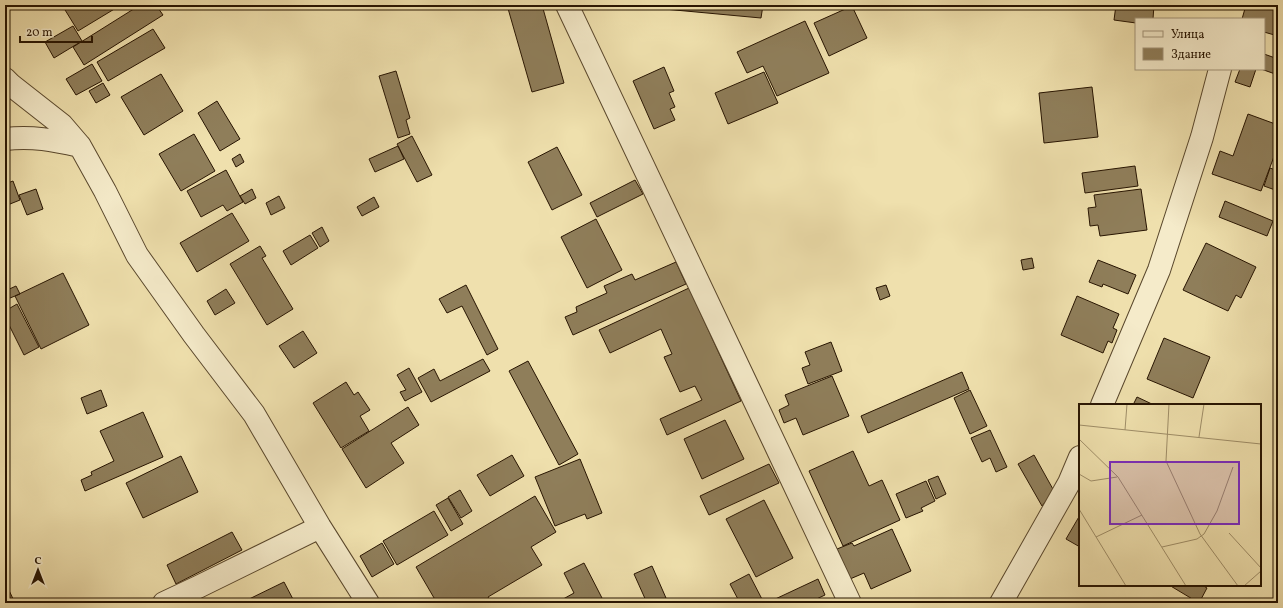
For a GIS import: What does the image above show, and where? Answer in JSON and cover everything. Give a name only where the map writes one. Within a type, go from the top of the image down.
[{"type":"street","points":[[567,5],[850,603]]},
{"type":"street","points":[[1102,404],[1159,270],[1202,137],[1220,70]]},
{"type":"street","points":[[5,79],[62,126],[80,146],[105,191],[137,255],[194,335],[254,414],[320,527],[368,603]]},
{"type":"street","points":[[5,139],[48,139],[80,146]]},
{"type":"street","points":[[1001,603],[1069,483],[1079,459]]},
{"type":"street","points":[[164,603],[198,588],[320,527]]},
{"type":"building","points":[[62,5],[121,5],[78,31]]},
{"type":"building","points":[[140,5],[156,5],[163,15],[84,65],[73,47]]},
{"type":"building","points":[[507,5],[542,5],[564,83],[532,92]]},
{"type":"building","points":[[621,5],[763,5],[761,18]]},
{"type":"building","points":[[1116,5],[1154,5],[1153,18],[1135,18],[1135,23],[1114,20]]},
{"type":"building","points":[[1246,5],[1278,5],[1278,36],[1265,32],[1265,18],[1242,18]]},
{"type":"building","points":[[852,6],[867,38],[829,56],[814,23]]},
{"type":"building","points":[[805,21],[829,73],[777,96],[763,66],[747,73],[737,52]]},
{"type":"building","points":[[73,26],[82,41],[54,58],[45,42]]},
{"type":"building","points":[[153,29],[165,48],[108,81],[97,62]]},
{"type":"building","points":[[1265,54],[1278,59],[1278,75],[1264,70]]},
{"type":"building","points":[[92,64],[102,81],[76,95],[66,79]]},
{"type":"building","points":[[664,67],[674,91],[669,93],[675,107],[670,109],[675,120],[654,129],[633,81]]},
{"type":"building","points":[[1240,70],[1256,70],[1250,87],[1235,82]]},
{"type":"building","points":[[396,71],[410,118],[406,120],[410,134],[398,138],[379,76]]},
{"type":"building","points":[[764,72],[778,103],[728,124],[715,93]]},
{"type":"building","points":[[161,74],[183,111],[144,135],[121,97]]},
{"type":"building","points":[[103,83],[110,95],[96,103],[89,91]]},
{"type":"building","points":[[1092,87],[1098,137],[1044,143],[1039,93]]},
{"type":"building","points":[[217,101],[240,139],[220,151],[198,113]]},
{"type":"building","points":[[1248,114],[1278,125],[1278,146],[1261,191],[1212,174],[1220,151],[1233,156]]},
{"type":"building","points":[[194,134],[215,171],[181,191],[159,154]]},
{"type":"building","points":[[412,136],[432,175],[417,182],[397,144]]},
{"type":"building","points":[[398,146],[404,159],[375,172],[369,159]]},
{"type":"building","points":[[557,147],[582,195],[552,210],[528,162]]},
{"type":"building","points":[[240,154],[244,162],[236,167],[232,159]]},
{"type":"building","points":[[1135,166],[1138,186],[1085,193],[1082,173]]},
{"type":"building","points":[[1270,168],[1278,171],[1278,191],[1264,186]]},
{"type":"building","points":[[226,170],[243,202],[227,211],[223,205],[201,217],[187,191]]},
{"type":"building","points":[[635,180],[643,194],[597,217],[590,203]]},
{"type":"building","points":[[13,181],[20,200],[5,206],[5,184]]},
{"type":"building","points":[[36,189],[43,209],[27,215],[19,195]]},
{"type":"building","points":[[252,189],[256,198],[245,204],[240,196]]},
{"type":"building","points":[[1141,189],[1147,230],[1100,236],[1098,225],[1090,226],[1088,208],[1096,207],[1094,195]]},
{"type":"building","points":[[279,196],[285,208],[271,215],[266,203]]},
{"type":"building","points":[[374,197],[379,207],[362,216],[357,207]]},
{"type":"building","points":[[1225,201],[1273,221],[1267,236],[1219,217]]},
{"type":"building","points":[[232,213],[249,241],[197,272],[180,243]]},
{"type":"building","points":[[596,219],[622,270],[587,288],[561,237]]},
{"type":"building","points":[[322,227],[329,241],[320,247],[312,233]]},
{"type":"building","points":[[310,235],[318,248],[291,265],[283,251]]},
{"type":"building","points":[[1206,243],[1256,267],[1241,298],[1236,295],[1228,311],[1183,290]]},
{"type":"building","points":[[260,246],[266,256],[262,258],[293,309],[267,325],[230,264]]},
{"type":"building","points":[[1032,258],[1034,268],[1023,270],[1021,260]]},
{"type":"building","points":[[1098,260],[1136,275],[1128,294],[1103,284],[1102,287],[1089,282]]},
{"type":"building","points":[[676,262],[686,284],[573,335],[565,317],[577,312],[576,307],[607,293],[604,286],[632,274],[635,280]]},
{"type":"building","points":[[63,273],[89,325],[41,349],[15,296]]},
{"type":"building","points":[[466,285],[498,349],[487,355],[462,306],[447,313],[439,299]]},
{"type":"building","points":[[886,285],[890,296],[880,300],[876,288]]},
{"type":"building","points":[[16,286],[20,294],[5,300],[5,291]]},
{"type":"building","points":[[689,288],[741,401],[667,435],[660,419],[702,400],[695,386],[680,392],[664,357],[672,354],[661,329],[610,353],[599,330]]},
{"type":"building","points":[[226,289],[235,303],[215,315],[207,301]]},
{"type":"building","points":[[1077,296],[1119,314],[1113,328],[1117,330],[1112,343],[1108,341],[1103,353],[1061,335]]},
{"type":"building","points":[[17,304],[39,347],[24,355],[5,317],[5,311]]},
{"type":"building","points":[[303,331],[317,353],[294,368],[279,346]]},
{"type":"building","points":[[1164,338],[1210,357],[1193,398],[1147,379]]},
{"type":"building","points":[[831,342],[842,371],[808,384],[802,368],[810,365],[805,352]]},
{"type":"building","points":[[483,359],[490,371],[431,402],[418,378],[434,369],[440,381]]},
{"type":"building","points":[[528,361],[578,454],[559,465],[509,371]]},
{"type":"building","points":[[409,368],[422,392],[405,401],[400,392],[406,390],[397,375]]},
{"type":"building","points":[[962,372],[969,389],[868,433],[861,416]]},
{"type":"building","points":[[832,376],[849,416],[803,435],[796,418],[784,423],[779,410],[789,405],[785,395]]},
{"type":"building","points":[[346,382],[354,395],[358,392],[370,410],[360,416],[369,431],[341,448],[313,403]]},
{"type":"building","points":[[101,390],[107,406],[87,414],[81,398]]},
{"type":"building","points":[[970,390],[987,426],[970,434],[954,398]]},
{"type":"building","points":[[1137,397],[1152,404],[1134,404]]},
{"type":"building","points":[[408,407],[419,425],[391,443],[404,463],[366,488],[342,449]]},
{"type":"building","points":[[143,412],[163,457],[85,491],[81,480],[92,475],[91,472],[114,461],[100,431]]},
{"type":"building","points":[[725,420],[744,459],[702,479],[684,439]]},
{"type":"building","points":[[990,430],[1007,467],[996,472],[990,458],[982,462],[971,438]]},
{"type":"building","points":[[853,451],[869,486],[882,480],[900,520],[843,546],[809,471]]},
{"type":"building","points":[[512,455],[524,476],[490,496],[477,475]]},
{"type":"building","points":[[1034,455],[1054,491],[1042,506],[1018,464]]},
{"type":"building","points":[[181,456],[198,492],[143,518],[126,483]]},
{"type":"building","points":[[580,459],[602,513],[587,519],[585,514],[555,526],[535,477]]},
{"type":"building","points":[[769,464],[779,483],[709,515],[700,496]]},
{"type":"building","points":[[938,476],[946,494],[936,499],[928,480]]},
{"type":"building","points":[[926,481],[935,501],[921,508],[923,511],[906,518],[896,494]]},
{"type":"building","points":[[460,490],[472,511],[461,518],[448,497]]},
{"type":"building","points":[[535,496],[556,532],[531,547],[542,565],[488,597],[492,603],[437,603],[416,567]]},
{"type":"building","points":[[448,498],[463,524],[451,531],[436,505]]},
{"type":"building","points":[[764,500],[793,558],[756,577],[726,519]]},
{"type":"building","points":[[434,511],[448,535],[397,565],[383,541]]},
{"type":"building","points":[[1079,517],[1079,546],[1066,539]]},
{"type":"building","points":[[892,529],[911,571],[871,589],[864,573],[850,579],[837,549],[852,543],[854,546]]},
{"type":"building","points":[[232,532],[242,550],[176,584],[167,565]]},
{"type":"building","points":[[382,543],[394,564],[372,577],[360,556]]},
{"type":"building","points":[[584,563],[602,598],[593,603],[556,603],[574,593],[564,573]]},
{"type":"building","points":[[652,566],[666,598],[654,603],[647,603],[634,574]]},
{"type":"building","points":[[749,574],[764,603],[740,603],[730,584]]},
{"type":"building","points":[[818,579],[825,595],[808,603],[772,603],[771,601]]},
{"type":"building","points":[[284,582],[295,603],[241,603]]},
{"type":"building","points":[[6,584],[15,603],[5,603]]},
{"type":"building","points":[[1171,586],[1204,586],[1207,588],[1199,603]]},
{"type":"building","points":[[1278,596],[1278,603],[1270,603]]}]
